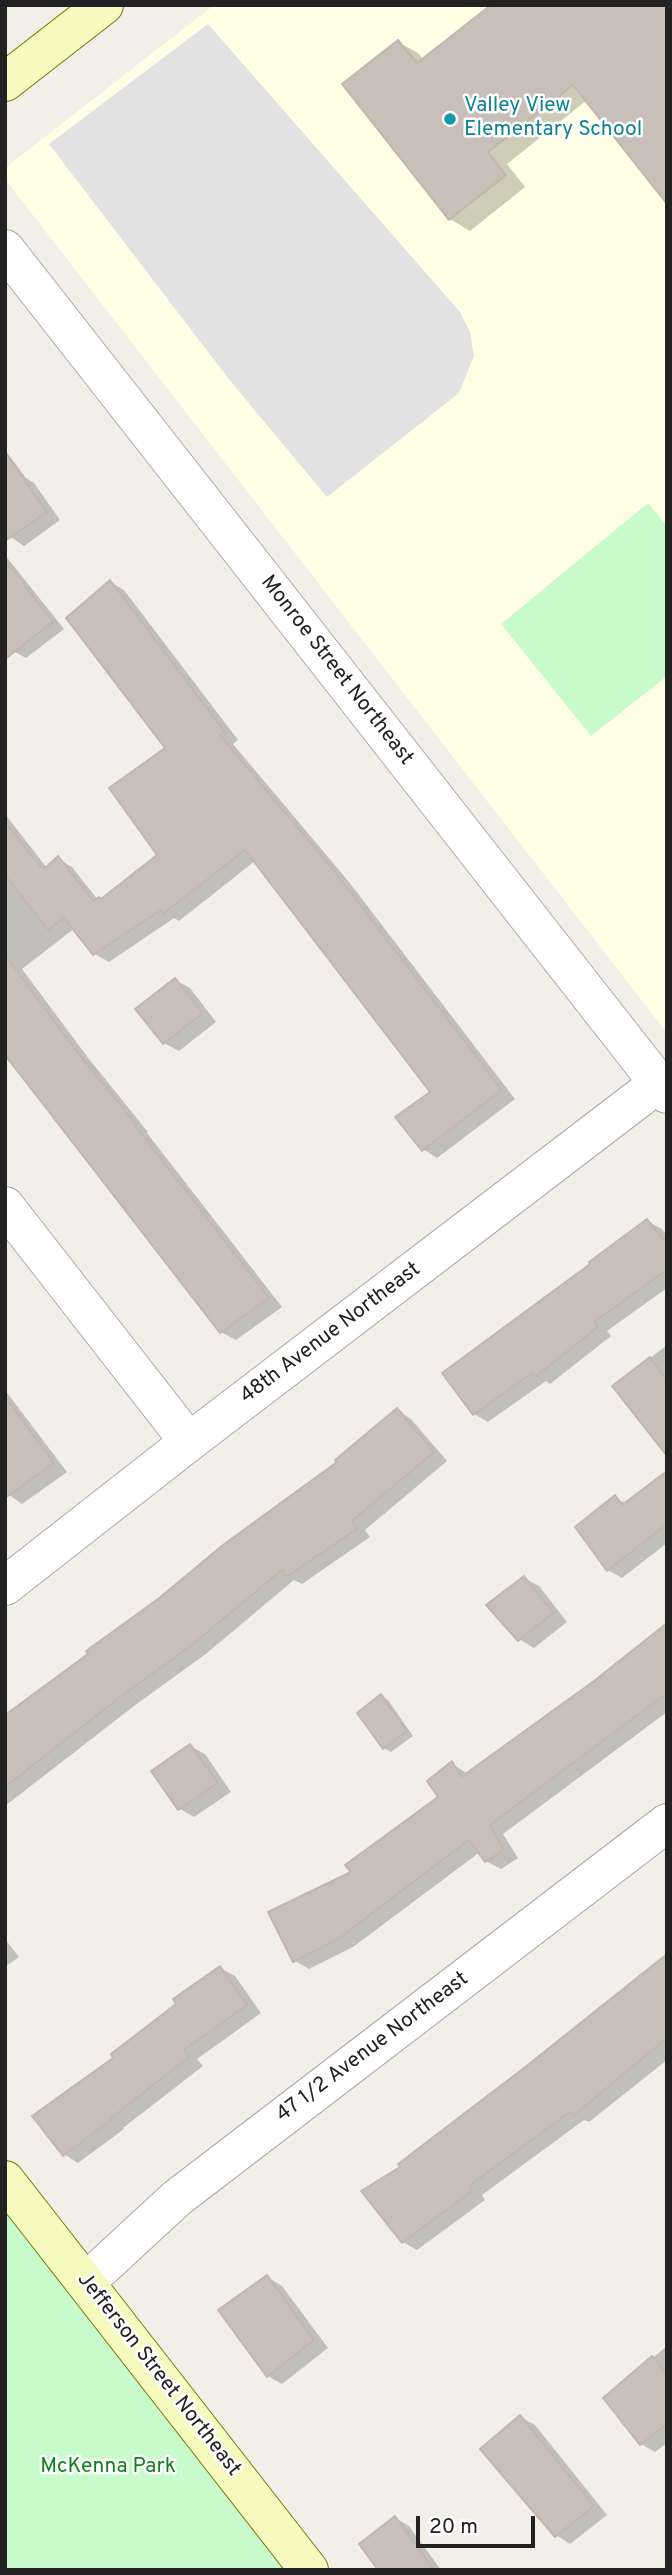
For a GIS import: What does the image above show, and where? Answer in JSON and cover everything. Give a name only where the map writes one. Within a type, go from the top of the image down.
[{"type":"street","points":[[5,82],[104,5]]},
{"type":"street","name":"Monroe Street Northeast","points":[[5,249],[663,1088]]},
{"type":"street","name":"48th Avenue Northeast","points":[[5,1586],[189,1442],[663,1088]]},
{"type":"street","points":[[5,1206],[189,1442]]},
{"type":"street","name":"47 1/2 Avenue Northeast","points":[[86,2282],[177,2198],[667,1823]]},
{"type":"street","name":"Jefferson Street Northeast","points":[[5,2180],[309,2570]]},
{"type":"shaded area","points":[[214,5],[667,5],[667,1033],[5,179],[5,168]]},
{"type":"shaded area","points":[[208,24],[460,312],[470,332],[474,356],[459,393],[327,497],[228,378],[49,144]]},
{"type":"green space","points":[[648,503],[667,526],[667,676],[591,736],[501,624]]},
{"type":"green space","name":"McKenna Park","points":[[5,2177],[319,2570],[5,2570]]},
{"type":"building","name":"Valley View Elementary School","points":[[491,5],[667,5],[667,204],[573,85],[488,152],[506,175],[449,220],[342,84],[398,40],[417,63]]},
{"type":"building","points":[[5,452],[47,512],[5,541]]},
{"type":"building","points":[[5,560],[53,622],[5,659]]},
{"type":"building","points":[[110,580],[225,732],[220,735],[335,872],[502,1090],[422,1151],[395,1117],[430,1092],[245,850],[163,914],[161,910],[93,955],[64,918],[48,930],[5,875],[5,822],[43,870],[58,856],[93,901],[99,897],[101,899],[157,855],[109,788],[165,748],[66,618]]},
{"type":"building","points":[[5,955],[269,1298],[220,1333],[5,1055]]},
{"type":"building","points":[[175,978],[203,1013],[163,1044],[135,1009]]},
{"type":"building","points":[[647,1219],[667,1244],[667,1270],[594,1322],[598,1327],[535,1377],[532,1373],[473,1415],[442,1373]]},
{"type":"building","points":[[650,1357],[667,1381],[667,1456],[612,1386]]},
{"type":"building","points":[[5,1397],[54,1463],[5,1498]]},
{"type":"building","points":[[397,1408],[434,1452],[352,1521],[357,1529],[286,1577],[282,1570],[192,1645],[5,1787],[5,1715],[88,1654],[86,1651],[158,1599],[223,1545],[337,1462],[335,1460]]},
{"type":"building","points":[[667,1471],[667,1524],[607,1571],[575,1527],[615,1495],[622,1505]]},
{"type":"building","points":[[524,1576],[553,1613],[518,1641],[486,1605]]},
{"type":"building","points":[[667,1623],[667,1693],[490,1825],[504,1850],[485,1862],[469,1840],[338,1939],[293,1962],[268,1912],[351,1872],[345,1865],[438,1797],[427,1781],[452,1761],[461,1777],[594,1681]]},
{"type":"building","points":[[381,1694],[407,1731],[383,1749],[357,1713]]},
{"type":"building","points":[[190,1744],[218,1783],[178,1810],[151,1771]]},
{"type":"building","points":[[667,1954],[667,2038],[573,2116],[570,2112],[469,2186],[472,2191],[402,2243],[361,2191],[400,2167],[398,2164]]},
{"type":"building","points":[[220,1966],[247,2005],[184,2050],[189,2057],[63,2156],[32,2116],[113,2058],[111,2054],[176,2004],[173,1999]]},
{"type":"building","points":[[267,2275],[314,2340],[267,2377],[218,2310]]},
{"type":"building","points":[[652,2356],[667,2374],[667,2424],[640,2445],[603,2398]]},
{"type":"building","points":[[520,2415],[594,2506],[555,2537],[480,2449]]},
{"type":"building","points":[[395,2516],[434,2570],[378,2570],[359,2544]]},
{"type":"place","name":"Valley View Elementary School","points":[[450,119]]}]
